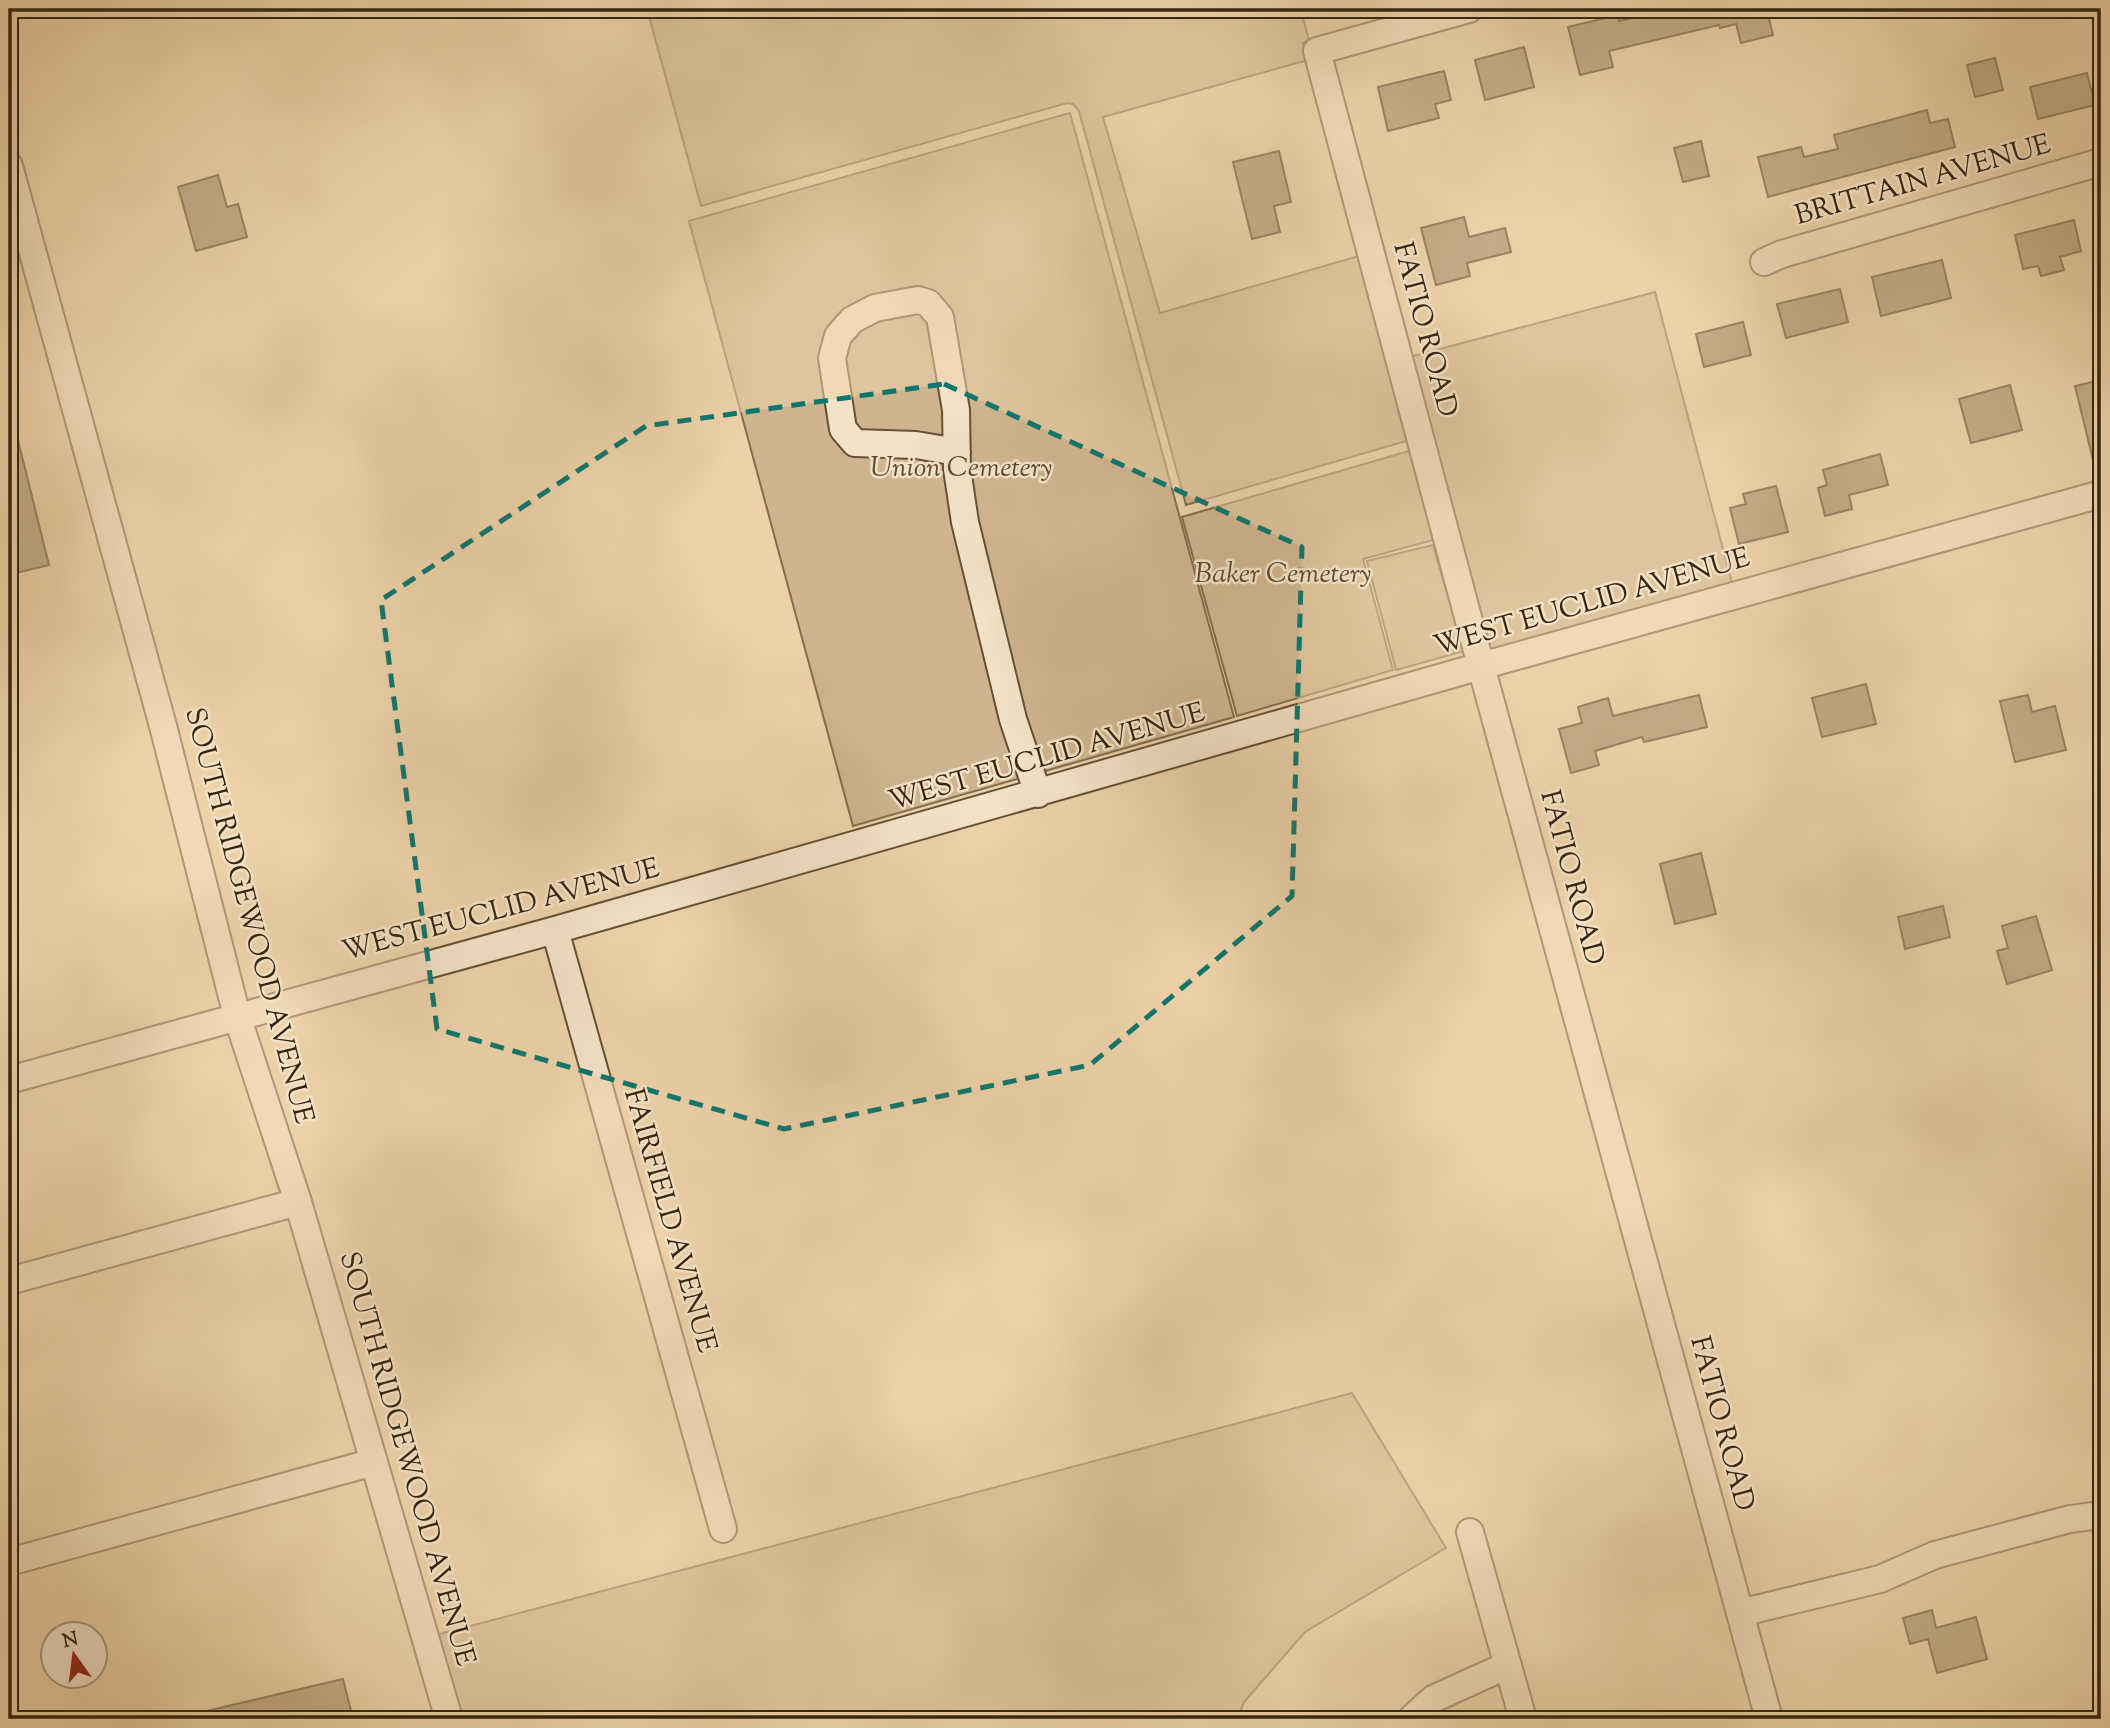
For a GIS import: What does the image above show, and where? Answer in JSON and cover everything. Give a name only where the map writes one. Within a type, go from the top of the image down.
[{"type":"street","name":"FATIO ROAD","points":[[1469,9],[1317,51],[1481,666],[1769,1719]]},
{"type":"street","name":"BRITTAIN AVENUE","points":[[1764,262],[1782,254],[2101,162]]},
{"type":"street","name":"SOUTH RIDGEWOOD AVENUE","points":[[9,166],[163,726],[237,1016],[298,1202],[449,1719]]},
{"type":"street","points":[[957,452],[916,445],[855,443],[843,429],[832,358],[838,336],[852,320],[875,308],[918,300],[928,303],[940,317],[956,410],[957,452],[965,522],[1013,719],[1038,794]]},
{"type":"street","name":"WEST EUCLID AVENUE","points":[[9,1080],[555,930],[1481,666],[2101,494]]},
{"type":"street","name":"FAIRFIELD AVENUE","points":[[555,930],[723,1529]]},
{"type":"street","points":[[9,1281],[298,1202]]},
{"type":"street","points":[[9,1562],[374,1462]]},
{"type":"street","points":[[1740,1613],[1880,1580],[1935,1555],[2070,1519],[2093,1516],[2101,1518]]},
{"type":"street","points":[[1470,1532],[1523,1719]]},
{"type":"street","points":[[1411,1719],[1433,1699],[1508,1665]]},
{"type":"highlighted area","points":[[944,384],[1302,547],[1292,896],[1090,1065],[784,1129],[437,1029],[381,600],[646,426]]},
{"type":"green space","points":[[647,9],[1301,9],[1309,41],[1303,43],[1308,60],[1103,117],[1160,313],[1373,252],[1398,360],[1655,292],[1732,583],[1472,656],[1412,441],[1186,505],[1079,111],[1073,104],[1067,103],[701,206]]},
{"type":"green space","name":"Union Cemetery","points":[[1070,113],[1234,717],[853,826],[689,221]]},
{"type":"green space","name":"Baker Cemetery","points":[[1409,451],[1433,540],[1363,559],[1393,670],[1237,716],[1182,517]]},
{"type":"green space","points":[[1433,545],[1464,651],[1396,670],[1367,561]]},
{"type":"green space","points":[[1352,1393],[1446,1548],[1305,1632],[1244,1702],[1237,1719],[461,1719],[436,1635]]},
{"type":"building","points":[[1669,9],[1772,9],[1773,14],[1768,15],[1773,35],[1741,43],[1736,24],[1720,28],[1719,25],[1609,51],[1613,67],[1580,75],[1568,27],[1618,15],[1619,21]]},
{"type":"building","points":[[1524,47],[1534,87],[1485,100],[1475,60]]},
{"type":"building","points":[[1995,58],[2003,90],[1975,97],[1967,65]]},
{"type":"building","points":[[1444,71],[1451,100],[1435,104],[1439,118],[1388,131],[1378,87]]},
{"type":"building","points":[[2087,73],[2095,105],[2038,119],[2030,87]]},
{"type":"building","points":[[1927,110],[1930,123],[1948,119],[1955,147],[1768,197],[1758,157],[1801,147],[1804,157],[1838,149],[1834,135]]},
{"type":"building","points":[[1701,141],[1709,176],[1683,182],[1674,148]]},
{"type":"building","points":[[1279,151],[1291,202],[1274,206],[1280,232],[1252,239],[1233,162]]},
{"type":"building","points":[[218,175],[227,207],[238,204],[247,237],[196,251],[178,187]]},
{"type":"building","points":[[1464,217],[1469,237],[1505,228],[1511,252],[1467,263],[1470,276],[1436,285],[1421,228]]},
{"type":"building","points":[[2074,220],[2081,251],[2060,257],[2064,270],[2041,276],[2038,266],[2023,269],[2015,235]]},
{"type":"building","points":[[1942,260],[1951,298],[1881,316],[1872,277]]},
{"type":"building","points":[[1840,289],[1848,322],[1786,338],[1777,304]]},
{"type":"building","points":[[1743,322],[1751,355],[1704,367],[1696,334]]},
{"type":"building","points":[[2101,380],[2101,467],[2095,468],[2075,386]]},
{"type":"building","points":[[2010,385],[2022,430],[1971,443],[1959,399]]},
{"type":"building","points":[[14,424],[49,565],[12,574],[9,560],[9,425]]},
{"type":"building","points":[[1880,454],[1888,485],[1849,495],[1852,509],[1825,516],[1818,488],[1827,485],[1823,470]]},
{"type":"building","points":[[1776,486],[1788,532],[1739,544],[1730,508],[1746,504],[1743,494]]},
{"type":"building","points":[[1866,684],[1876,724],[1822,737],[1812,698]]},
{"type":"building","points":[[1699,695],[1707,727],[1644,742],[1642,737],[1595,751],[1599,765],[1571,773],[1559,729],[1582,723],[1578,707],[1608,698],[1613,716]]},
{"type":"building","points":[[2028,695],[2032,712],[2055,706],[2066,750],[2015,762],[2000,701]]},
{"type":"building","points":[[1701,853],[1716,914],[1675,924],[1660,864]]},
{"type":"building","points":[[1943,906],[1950,937],[1905,949],[1898,917]]},
{"type":"building","points":[[2036,916],[2052,970],[2007,984],[1997,951],[2008,948],[2002,926]]},
{"type":"building","points":[[1932,1610],[1936,1628],[1976,1617],[1987,1659],[1937,1673],[1928,1639],[1910,1644],[1903,1618]]},
{"type":"building","points":[[343,1679],[353,1719],[199,1719],[198,1713]]}]
